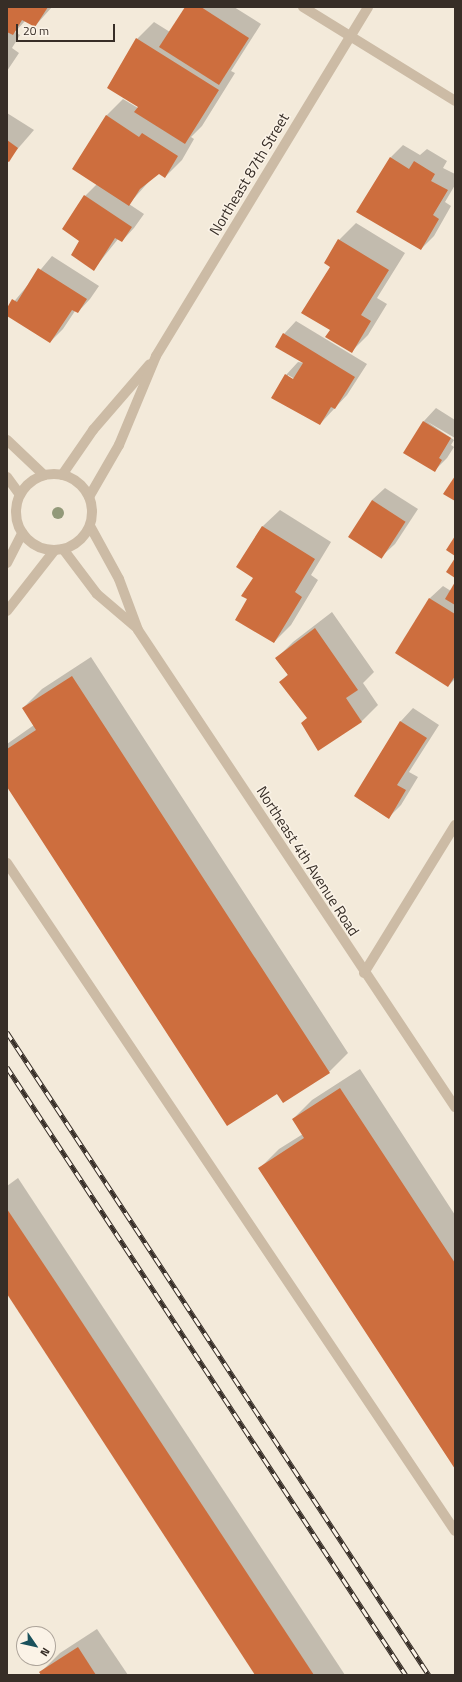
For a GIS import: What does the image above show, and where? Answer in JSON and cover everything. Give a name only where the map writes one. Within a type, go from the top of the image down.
[{"type":"street","points":[[304,7],[455,101]]},
{"type":"street","name":"Northeast 87th Street","points":[[89,497],[119,445],[156,356],[368,7]]},
{"type":"street","name":"Northeast 87th Street","points":[[62,475],[93,430],[156,356]]},
{"type":"street","points":[[7,440],[44,475]]},
{"type":"street","points":[[7,611],[58,550],[83,537],[90,526],[92,517],[89,497],[78,482],[62,475],[44,475],[26,486],[20,495],[16,514],[22,533],[36,546],[58,550]]},
{"type":"street","points":[[7,478],[20,495]]},
{"type":"street","name":"Northeast 4th Avenue Road","points":[[90,526],[119,579],[138,630],[364,973],[455,1107]]},
{"type":"street","points":[[7,564],[22,533]]},
{"type":"street","name":"Northeast 4th Avenue Road","points":[[58,550],[97,594],[138,630]]},
{"type":"street","points":[[364,973],[455,825]]},
{"type":"street","points":[[7,863],[455,1531]]},
{"type":"building","points":[[7,7],[48,7],[35,27],[22,20],[13,35],[7,32]]},
{"type":"building","points":[[185,7],[201,7],[249,38],[219,85],[159,47]]},
{"type":"building","points":[[136,38],[219,90],[185,144],[134,112],[138,107],[107,88]]},
{"type":"building","points":[[106,115],[139,137],[142,133],[178,156],[165,178],[159,174],[140,189],[129,206],[72,169]]},
{"type":"building","points":[[7,140],[18,148],[9,162],[7,161]]},
{"type":"building","points":[[390,157],[409,169],[414,161],[435,174],[431,181],[448,190],[433,215],[439,219],[421,250],[356,212]]},
{"type":"building","points":[[84,195],[132,227],[122,242],[115,238],[94,271],[71,255],[79,241],[62,229]]},
{"type":"building","points":[[338,239],[389,270],[361,315],[371,321],[352,353],[325,337],[330,330],[301,313],[330,267],[324,263]]},
{"type":"building","points":[[38,268],[87,299],[78,313],[72,310],[50,343],[7,316],[7,308],[12,299],[17,302]]},
{"type":"building","points":[[283,333],[355,377],[335,409],[331,407],[320,425],[271,398],[285,374],[293,379],[303,363],[275,347]]},
{"type":"building","points":[[423,421],[451,438],[439,458],[442,460],[435,472],[403,453]]},
{"type":"building","points":[[455,476],[455,501],[443,494]]},
{"type":"building","points":[[372,500],[406,522],[382,559],[348,537]]},
{"type":"building","points":[[262,526],[315,559],[295,592],[302,597],[274,643],[235,620],[247,599],[241,596],[253,578],[236,567]]},
{"type":"building","points":[[455,536],[455,556],[446,550]]},
{"type":"building","points":[[455,558],[455,578],[446,572]]},
{"type":"building","points":[[455,582],[455,605],[445,599]]},
{"type":"building","points":[[429,598],[455,614],[455,676],[448,687],[395,653]]},
{"type":"building","points":[[315,628],[358,690],[346,698],[362,722],[318,751],[301,723],[307,718],[279,682],[288,675],[275,658]]},
{"type":"building","points":[[72,676],[330,1073],[283,1103],[277,1094],[227,1126],[7,787],[7,749],[36,730],[22,708]]},
{"type":"building","points":[[400,721],[427,738],[397,785],[406,790],[389,819],[354,796]]},
{"type":"building","points":[[340,1088],[455,1263],[455,1469],[258,1168],[304,1138],[292,1119]]},
{"type":"building","points":[[7,1209],[314,1675],[255,1675],[7,1294]]},
{"type":"building","points":[[78,1647],[96,1675],[41,1675],[39,1672],[48,1666],[56,1666],[56,1661]]},
{"type":"railway","points":[[7,1032],[429,1675]]},
{"type":"railway","points":[[7,1067],[406,1675]]}]
